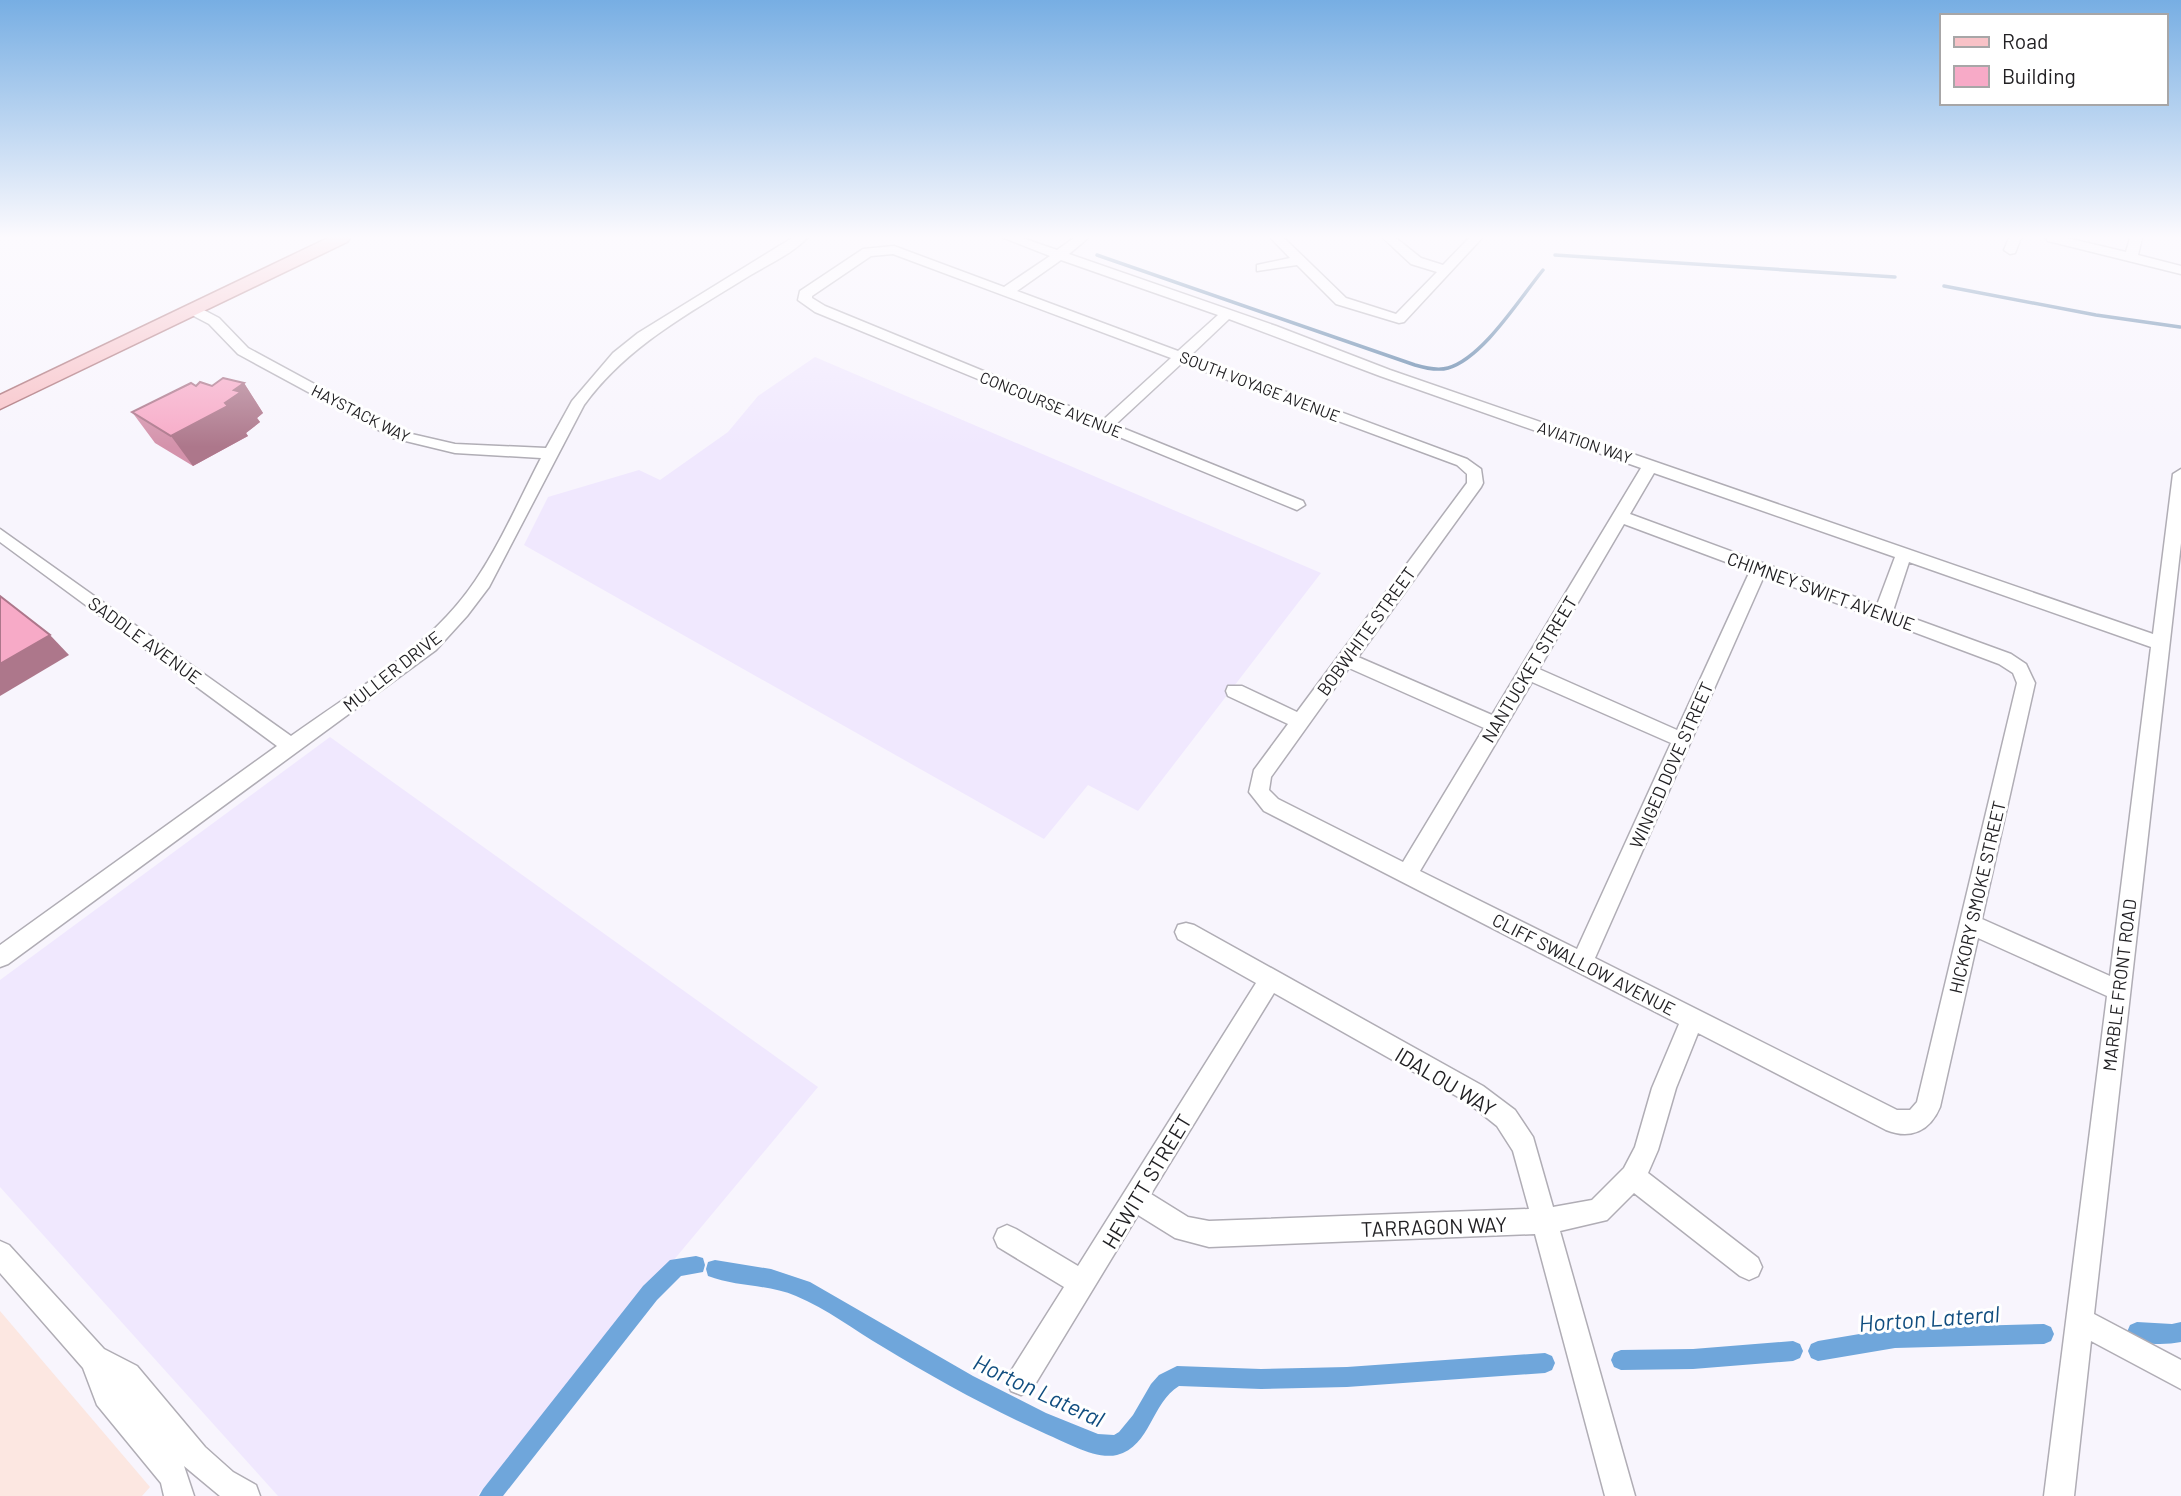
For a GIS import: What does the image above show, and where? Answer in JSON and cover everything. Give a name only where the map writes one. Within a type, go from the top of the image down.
[{"type":"main road","points":[[0,385],[163,308]]},
{"type":"main road","points":[[0,403],[197,308]]},
{"type":"street","name":"MULLER DRIVE","points":[[0,957],[430,645],[461,612],[483,583],[577,404],[594,381],[618,356],[643,336],[688,308]]},
{"type":"street","name":"CONCOURSE AVENUE","points":[[818,308],[1297,505]]},
{"type":"street","name":"SOUTH VOYAGE AVENUE","points":[[1049,308],[1462,462],[1475,472]]},
{"type":"street","name":"AVIATION WAY","points":[[1209,308],[1385,373],[2161,644]]},
{"type":"street","points":[[1363,308],[1399,319],[1410,308]]},
{"type":"street","name":"HAYSTACK WAY","points":[[193,310],[214,321],[243,351],[398,435],[424,445],[459,450],[551,453]]},
{"type":"street","points":[[1105,426],[1227,314]]},
{"type":"street","name":"NANTUCKET STREET","points":[[1408,873],[1651,465]]},
{"type":"street","name":"BOBWHITE STREET","points":[[1259,792],[1261,775],[1475,483],[1475,472]]},
{"type":"street","name":"MARBLE FRONT ROAD","points":[[2059,1496],[2181,474]]},
{"type":"street","name":"CHIMNEY SWIFT AVENUE","points":[[1620,516],[2005,659],[2020,670]]},
{"type":"street","name":"SADDLE AVENUE","points":[[0,534],[290,746]]},
{"type":"street","points":[[1883,614],[1904,554]]},
{"type":"street","name":"WINGED DOVE STREET","points":[[1582,962],[1759,569]]},
{"type":"street","points":[[1346,659],[1496,725]]},
{"type":"street","name":"HICKORY SMOKE STREET","points":[[1916,1122],[1928,1107],[2026,683],[2020,670]]},
{"type":"street","points":[[1527,672],[1682,740]]},
{"type":"street","points":[[1235,691],[1300,722]]},
{"type":"street","name":"CLIFF SWALLOW AVENUE","points":[[1259,792],[1271,805],[1895,1122],[1916,1122]]},
{"type":"street","points":[[1970,924],[2118,990]]},
{"type":"street","name":"IDALOU WAY","points":[[1186,932],[1475,1094],[1506,1118],[1524,1146],[1620,1496]]},
{"type":"street","name":"HEWITT STREET","points":[[1021,1381],[1270,980]]},
{"type":"street","name":"TARRAGON WAY","points":[[1135,1199],[1184,1229],[1209,1234],[1546,1221],[1598,1211],[1633,1177],[1646,1150],[1664,1088],[1692,1019]]},
{"type":"street","points":[[1633,1177],[1749,1267]]},
{"type":"street","points":[[1007,1238],[1083,1283]]},
{"type":"street","points":[[0,1254],[94,1359],[127,1376],[195,1457],[223,1482],[246,1496]]},
{"type":"street","points":[[2080,1321],[2181,1375]]},
{"type":"street","points":[[94,1359],[107,1395],[174,1476],[179,1496]]},
{"type":"shaded area","points":[[815,357],[1321,573],[1138,811],[1088,785],[1044,839],[524,545],[548,497],[639,470],[660,480],[728,432],[758,396]]},
{"type":"shaded area","points":[[330,737],[818,1087],[477,1496],[278,1496],[0,1187],[0,980]]},
{"type":"shaded area","points":[[0,1311],[150,1487],[142,1496],[0,1496]]},
{"type":"building","points":[[223,378],[244,383],[234,390],[241,392],[225,403],[228,406],[171,436],[132,412],[191,383],[196,386],[200,382],[212,386]]},
{"type":"building","points":[[0,596],[50,635],[0,664]]},
{"type":"waterway","points":[[1250,308],[1415,365],[1435,369],[1448,368],[1474,352],[1514,308]]},
{"type":"waterway","points":[[2058,308],[2180,327]]},
{"type":"waterway","name":"Horton Lateral","points":[[490,1496],[650,1293],[677,1267],[696,1265]]},
{"type":"waterway","name":"Horton Lateral","points":[[715,1269],[771,1279],[803,1289],[1002,1402],[1072,1435],[1098,1444],[1115,1445],[1126,1439],[1141,1422],[1158,1391],[1177,1376],[1261,1379],[1347,1377],[1545,1363]]},
{"type":"waterway","name":"Horton Lateral","points":[[2137,1332],[2181,1332]]},
{"type":"waterway","name":"Horton Lateral","points":[[1818,1351],[1895,1338],[2044,1334]]},
{"type":"waterway","name":"Horton Lateral","points":[[1621,1360],[1693,1359],[1793,1351]]}]
